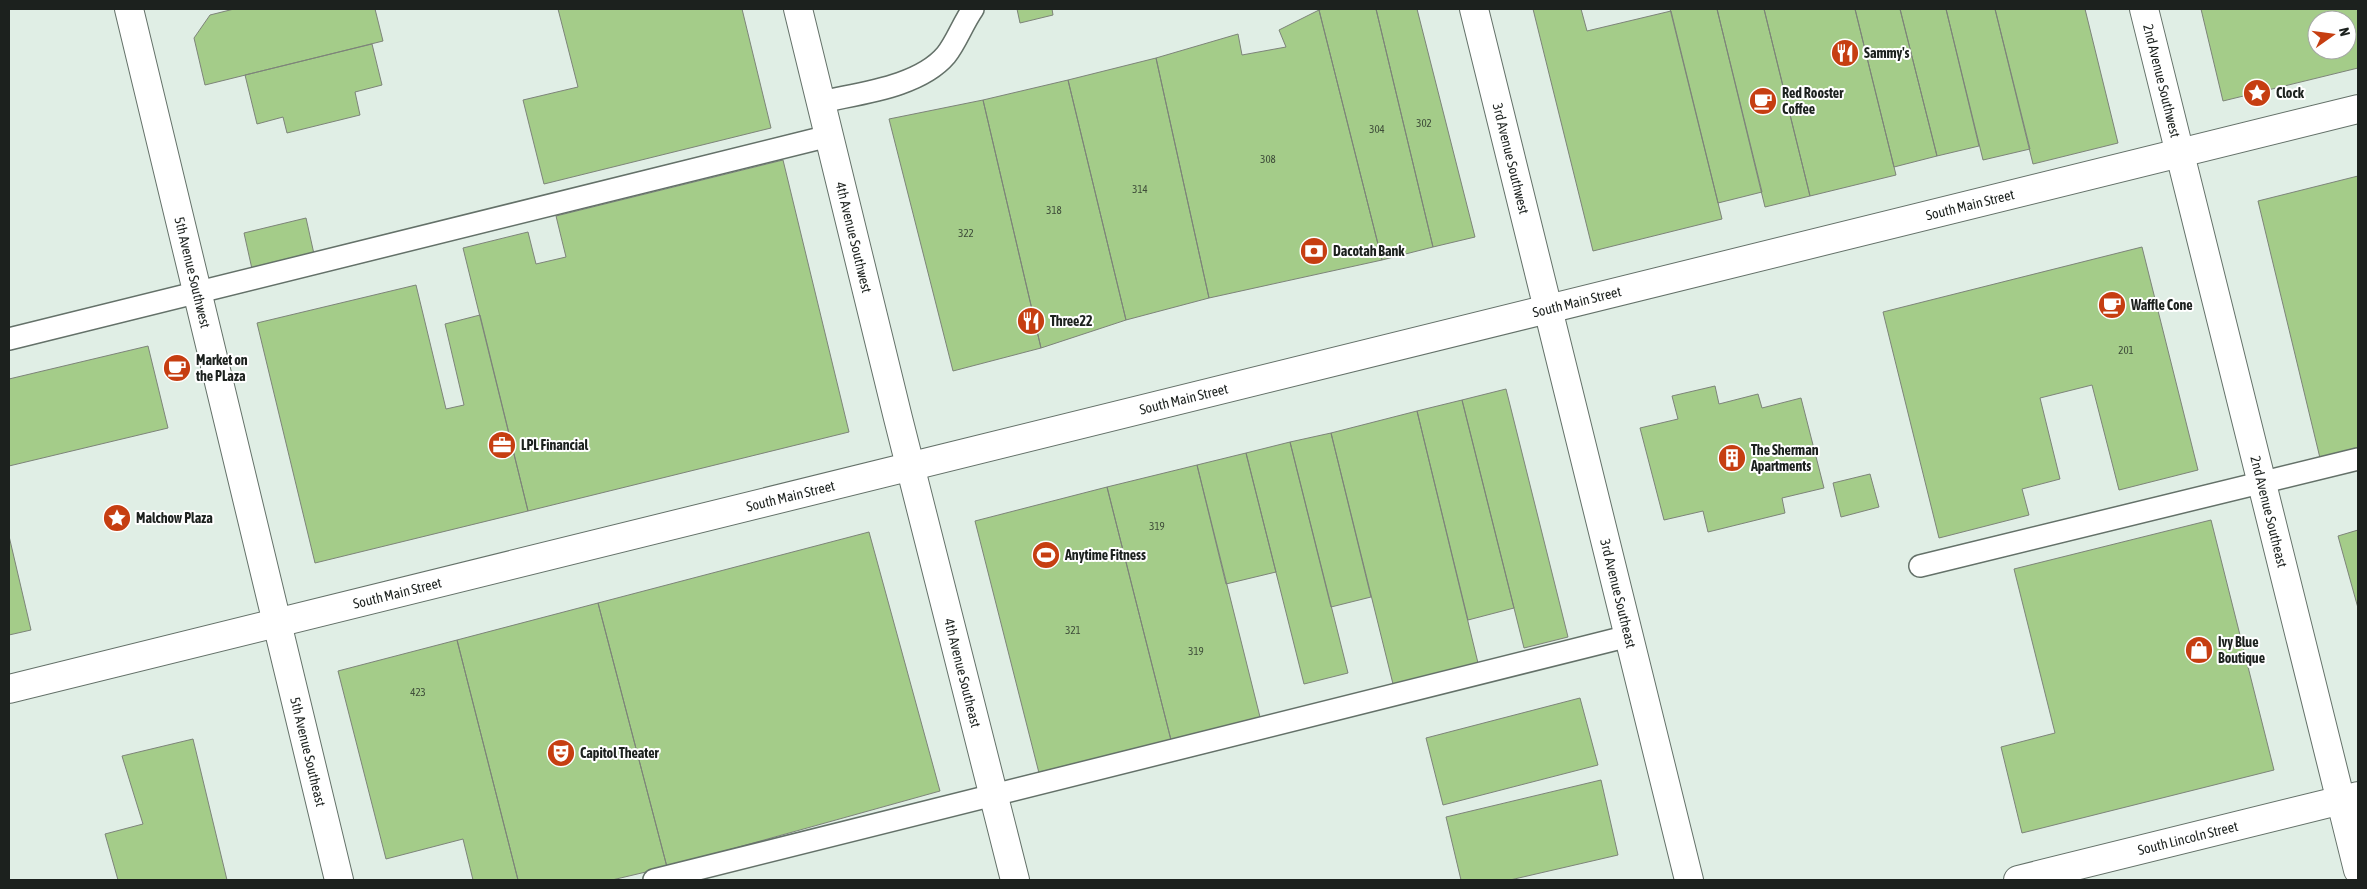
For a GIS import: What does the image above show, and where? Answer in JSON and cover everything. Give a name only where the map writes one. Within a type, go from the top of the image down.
[{"type":"street","name":"5th Avenue Southwest","points":[[128,9],[275,624]]},
{"type":"street","name":"4th Avenue Southwest","points":[[798,9],[910,465]]},
{"type":"street","name":"3rd Avenue Southwest","points":[[1474,9],[1548,308]]},
{"type":"street","name":"2nd Avenue Southwest","points":[[2144,9],[2180,153]]},
{"type":"street","name":"South Main Street","points":[[9,688],[275,624],[910,465],[2358,108]]},
{"type":"street","name":"2nd Avenue Southeast","points":[[2180,153],[2263,483],[2350,798],[2358,870]]},
{"type":"street","name":"3rd Avenue Southeast","points":[[1548,308],[1690,880]]},
{"type":"street","name":"4th Avenue Southeast","points":[[910,465],[1014,880]]},
{"type":"street","name":"5th Avenue Southeast","points":[[275,624],[339,880]]},
{"type":"street","name":"South Lincoln Street","points":[[2018,880],[2350,798]]},
{"type":"lane","points":[[821,102],[910,80],[931,69],[946,54],[966,14]]},
{"type":"lane","points":[[9,340],[829,136]]},
{"type":"lane","points":[[1920,566],[2358,459]]},
{"type":"lane","points":[[654,880],[1629,636]]},
{"type":"building","points":[[234,9],[375,9],[383,41],[205,85],[194,38],[210,15]]},
{"type":"building","points":[[558,9],[742,9],[771,128],[544,184],[523,100],[578,87]]},
{"type":"building","points":[[1017,9],[1052,9],[1053,15],[1020,23]]},
{"type":"building","points":[[1376,9],[1433,247],[1382,260],[1319,10]]},
{"type":"building","points":[[1376,9],[1417,9],[1475,237],[1433,247]]},
{"type":"building","points":[[1533,9],[1581,9],[1587,31],[1671,11],[1722,219],[1593,251]]},
{"type":"building","points":[[1670,9],[1717,9],[1762,192],[1718,203]]},
{"type":"building","name":"Red Rooster Coffee","points":[[1717,9],[1764,9],[1810,196],[1765,207]]},
{"type":"building","points":[[1764,9],[1855,9],[1896,175],[1810,196]]},
{"type":"building","points":[[1855,9],[1900,9],[1937,156],[1894,167]]},
{"type":"building","points":[[1900,9],[1946,9],[1979,146],[1937,156]]},
{"type":"building","points":[[1946,9],[1995,9],[2030,149],[1983,160]]},
{"type":"building","points":[[1995,9],[2085,9],[2118,143],[2033,164]]},
{"type":"building","points":[[2201,9],[2358,9],[2358,68],[2223,101]]},
{"type":"building","points":[[1319,10],[1382,260],[1209,298],[1156,58],[1238,34],[1242,55],[1286,47],[1279,30]]},
{"type":"building","points":[[372,44],[382,85],[355,92],[360,115],[287,133],[283,117],[257,124],[245,75]]},
{"type":"building","points":[[1156,58],[1209,298],[1126,320],[1068,80]]},
{"type":"building","points":[[1068,80],[1126,320],[1041,348],[983,100]]},
{"type":"building","points":[[983,100],[1041,348],[953,371],[889,119]]},
{"type":"building","points":[[783,160],[849,432],[528,511],[463,248],[528,232],[536,264],[566,257],[556,216]]},
{"type":"building","points":[[2358,176],[2358,449],[2320,458],[2258,201]]},
{"type":"building","points":[[306,218],[314,254],[252,269],[244,233]]},
{"type":"building","points":[[2142,247],[2198,470],[2119,490],[2092,385],[2040,398],[2060,479],[2022,489],[2029,515],[1939,538],[1883,312]]},
{"type":"building","points":[[416,285],[446,409],[464,405],[445,324],[480,315],[528,511],[315,563],[257,323]]},
{"type":"building","points":[[148,346],[168,428],[9,466],[9,379]]},
{"type":"building","name":"The Sherman Apartments","points":[[1715,386],[1719,404],[1758,394],[1762,408],[1801,398],[1824,488],[1782,498],[1785,513],[1708,532],[1703,511],[1664,520],[1640,428],[1678,419],[1672,396]]},
{"type":"building","points":[[1506,389],[1568,637],[1524,648],[1462,400]]},
{"type":"building","points":[[1462,400],[1514,608],[1468,620],[1417,411]]},
{"type":"building","points":[[1417,411],[1478,663],[1393,684],[1331,433]]},
{"type":"building","points":[[1331,433],[1371,597],[1331,607],[1290,442]]},
{"type":"building","points":[[1290,442],[1348,673],[1304,684],[1246,453]]},
{"type":"building","points":[[1246,453],[1276,572],[1226,584],[1197,465]]},
{"type":"building","points":[[1197,465],[1260,717],[1171,740],[1107,487]]},
{"type":"building","points":[[1870,474],[1879,507],[1841,517],[1833,483]]},
{"type":"building","points":[[1107,487],[1171,740],[1039,773],[975,521]]},
{"type":"building","points":[[2211,520],[2274,770],[2022,833],[2001,747],[2055,733],[2014,569]]},
{"type":"building","points":[[2358,530],[2358,608],[2338,536]]},
{"type":"building","points":[[869,532],[940,791],[667,867],[598,603]]},
{"type":"building","points":[[9,536],[31,630],[9,635]]},
{"type":"building","name":"Capitol Theater","points":[[598,603],[667,867],[612,880],[518,880],[457,640]]},
{"type":"building","points":[[457,640],[518,880],[473,880],[463,839],[386,859],[338,671]]},
{"type":"building","points":[[1580,698],[1598,765],[1443,805],[1426,738]]},
{"type":"building","points":[[193,739],[227,880],[118,880],[105,834],[143,824],[122,756]]},
{"type":"building","points":[[1601,780],[1618,855],[1510,880],[1461,880],[1446,817]]},
{"type":"place","name":"Sammy's","points":[[1845,53]]},
{"type":"place","name":"Clock","points":[[2257,93]]},
{"type":"place","name":"Red Rooster Coffee","points":[[1763,101]]},
{"type":"place","name":"Dacotah Bank","points":[[1314,251]]},
{"type":"place","name":"Waffle Cone","points":[[2112,305]]},
{"type":"place","name":"Three22","points":[[1031,321]]},
{"type":"place","name":"Market on the PLaza","points":[[177,368]]},
{"type":"place","name":"LPL Financial","points":[[502,445]]},
{"type":"place","name":"The Sherman Apartments","points":[[1732,458]]},
{"type":"place","name":"Malchow Plaza","points":[[117,518]]},
{"type":"place","name":"Anytime Fitness","points":[[1046,555]]},
{"type":"place","name":"Ivy Blue Boutique","points":[[2199,650]]},
{"type":"place","name":"Capitol Theater","points":[[561,753]]}]
